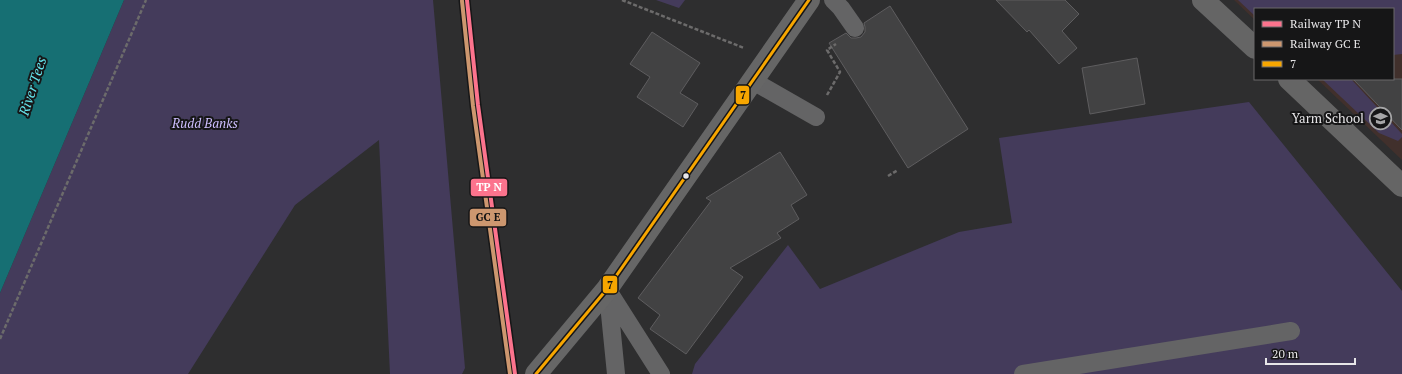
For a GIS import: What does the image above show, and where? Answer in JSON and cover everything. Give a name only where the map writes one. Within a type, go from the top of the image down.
[{"type":"main road","points":[[536,374],[607,290],[810,0]]},
{"type":"main road","points":[[1203,0],[1254,47]]},
{"type":"main road","points":[[1290,80],[1399,177]]},
{"type":"lane","points":[[833,0],[841,8],[855,28]]},
{"type":"lane","points":[[753,81],[816,117]]},
{"type":"lane","points":[[607,290],[616,374]]},
{"type":"lane","points":[[607,290],[661,374]]},
{"type":"lane","points":[[1023,374],[1290,331]]},
{"type":"path","points":[[0,339],[146,0]]},
{"type":"path","points":[[622,0],[747,49]]},
{"type":"path","points":[[825,100],[840,72],[827,50]]},
{"type":"path","points":[[888,176],[898,170]]},
{"type":"shaded area","name":"Yarm School","points":[[1234,0],[1402,0],[1402,160],[1318,80],[1394,80],[1394,8],[1254,8],[1254,19]]},
{"type":"green space","name":"Rudd Banks","points":[[124,0],[433,0],[465,368],[462,374],[390,374],[379,140],[295,205],[188,374],[0,374],[0,293]]},
{"type":"green space","points":[[656,0],[685,0],[679,8]]},
{"type":"green space","points":[[1238,0],[1402,0],[1402,54],[1394,55],[1394,8],[1254,8],[1254,15]]},
{"type":"green space","points":[[1323,80],[1352,80],[1402,134],[1402,137],[1398,141],[1379,133]]},
{"type":"green space","points":[[1249,102],[1402,291],[1402,374],[692,374],[695,364],[788,245],[820,289],[959,232],[1012,223],[999,138]]},
{"type":"water","name":"River Tees","points":[[0,0],[124,0],[0,293]]},
{"type":"building","points":[[996,0],[1065,0],[1079,14],[1062,31],[1077,48],[1059,64],[1029,30],[1027,32]]},
{"type":"building","points":[[890,6],[968,129],[908,168],[829,43],[846,33],[851,38],[861,37],[865,32],[864,23]]},
{"type":"building","points":[[652,32],[700,63],[680,93],[698,104],[683,127],[637,97],[650,77],[630,64]]},
{"type":"building","points":[[1137,58],[1145,104],[1090,114],[1082,68]]},
{"type":"building","points":[[1402,79],[1402,130],[1354,80]]},
{"type":"building","points":[[780,152],[807,195],[791,205],[799,219],[777,233],[781,238],[730,268],[743,277],[686,354],[650,329],[660,315],[638,298],[711,201],[706,198]]},
{"type":"transit line","points":[[467,0],[478,105],[515,374]]},
{"type":"transit line","name":"7","points":[[536,374],[607,289],[809,0]]},
{"type":"transit line","points":[[462,1],[473,106],[510,374]]},
{"type":"place","name":"Yarm School","points":[[1380,118]]}]
